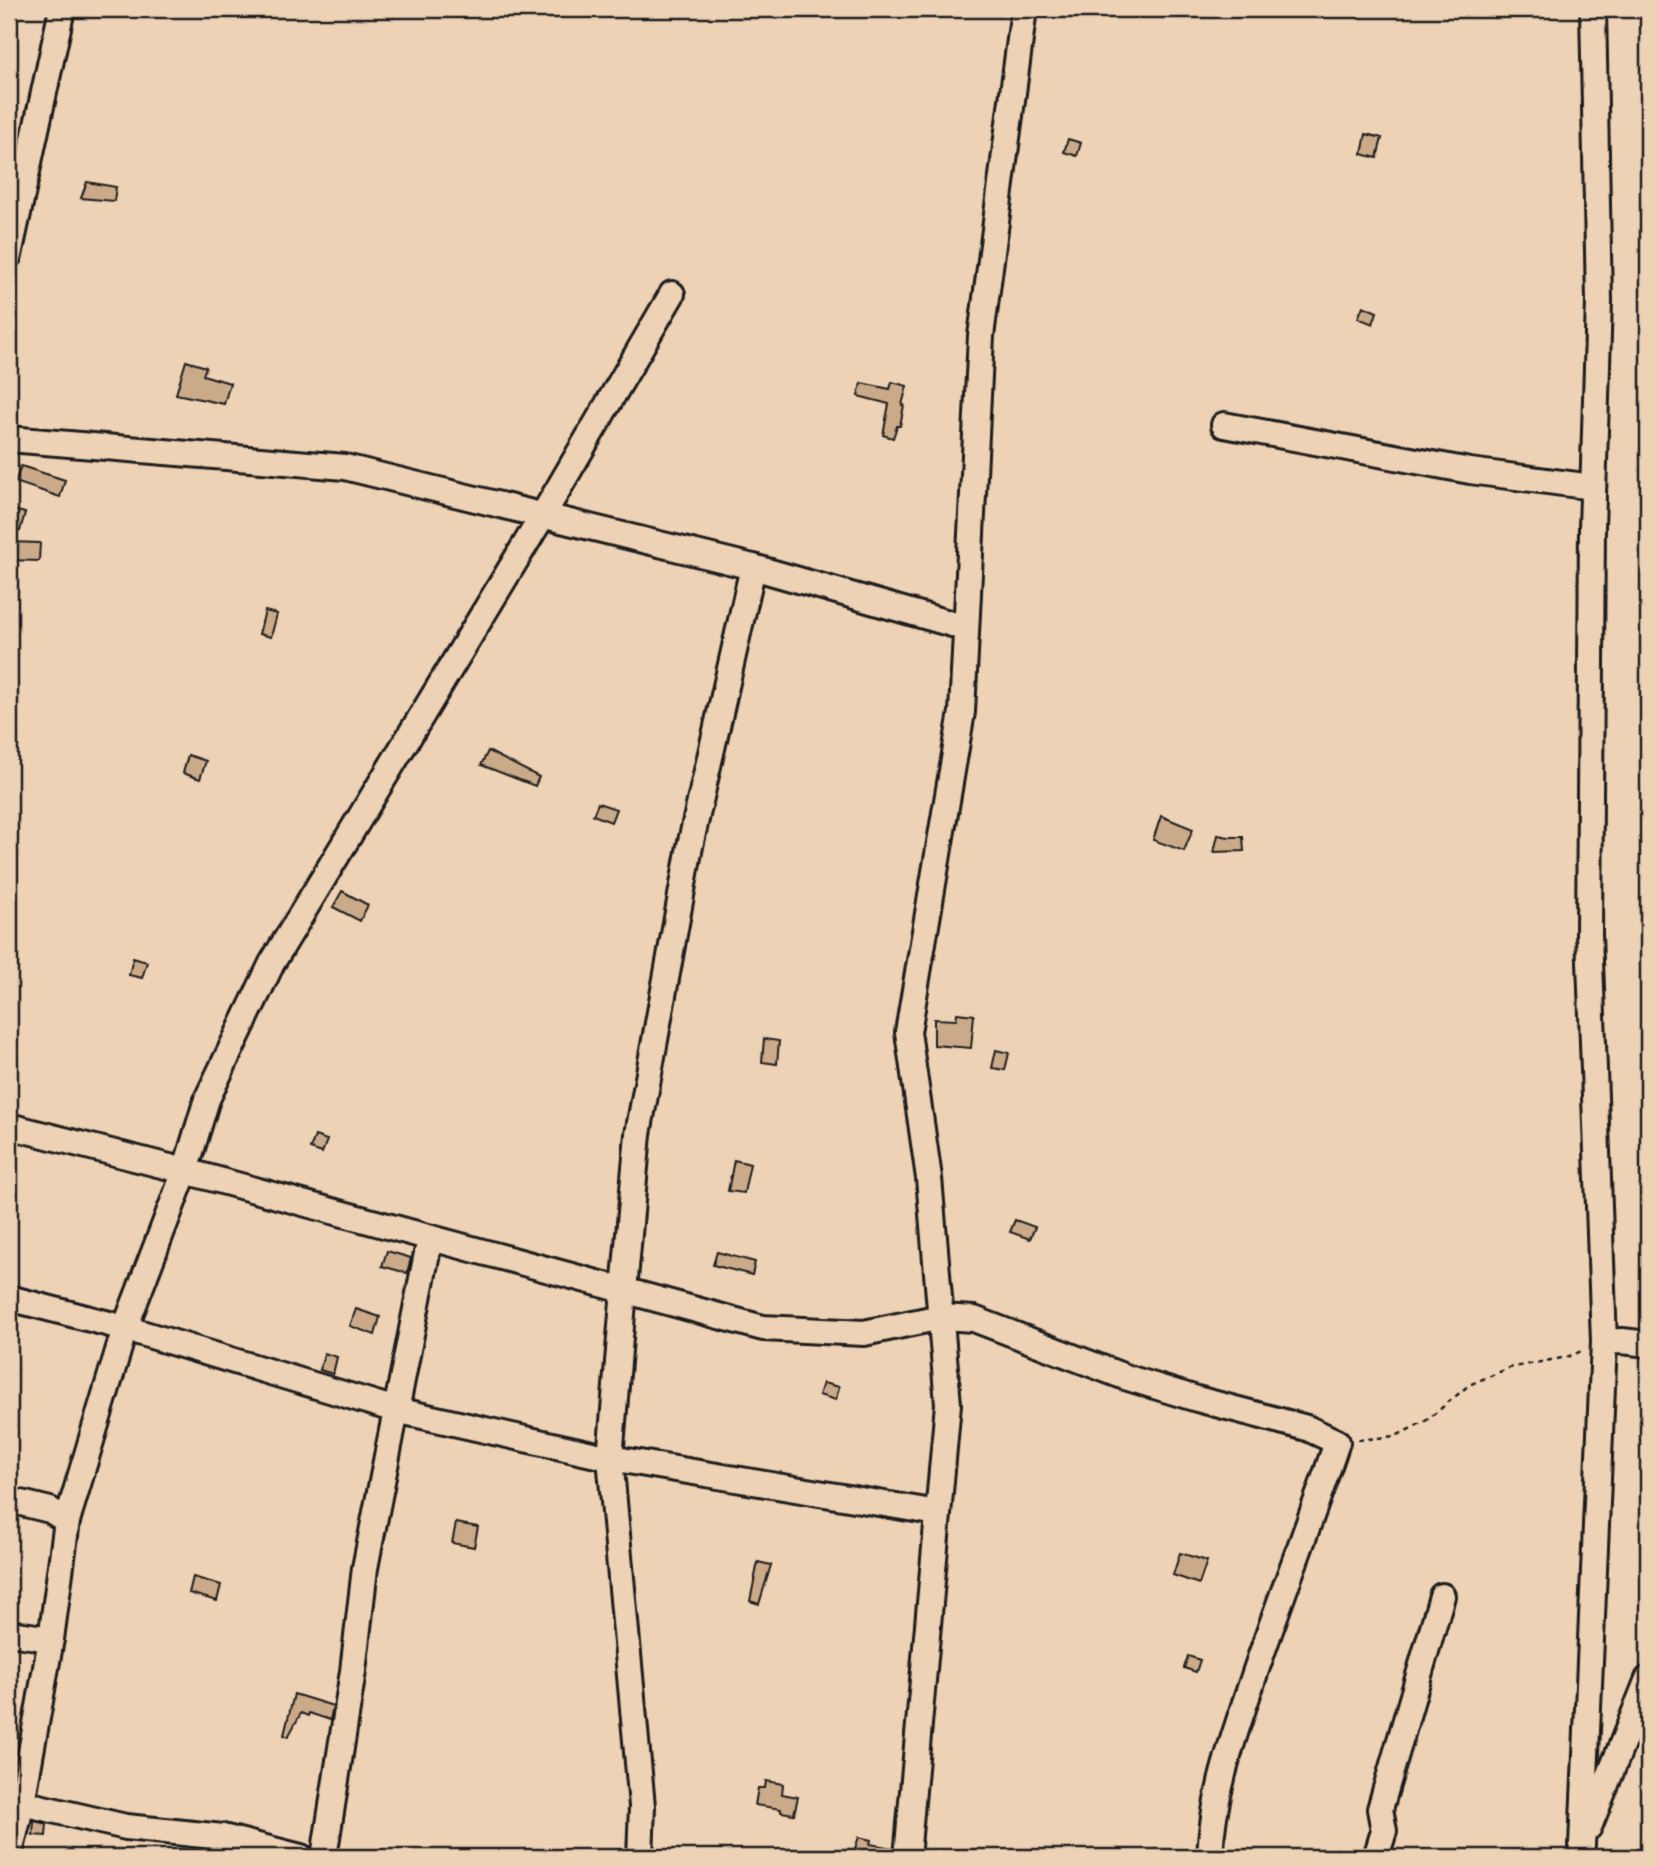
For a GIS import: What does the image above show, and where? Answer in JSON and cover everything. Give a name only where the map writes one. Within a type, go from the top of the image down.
[{"type":"street","points":[[9,255],[62,9]]},
{"type":"street","points":[[907,1857],[948,1404],[929,1178],[908,1032],[962,712],[981,336],[1024,9]]},
{"type":"street","points":[[1586,1853],[1604,1342],[1589,934],[1593,487],[1599,301],[1593,9]]},
{"type":"street","points":[[9,1857],[15,1804],[51,1639],[67,1521],[125,1328],[186,1171],[207,1099],[272,962],[543,515],[672,294]]},
{"type":"street","points":[[1224,425],[1470,471],[1593,487]]},
{"type":"street","points":[[9,439],[345,467],[753,567],[966,628]]},
{"type":"street","points":[[640,1857],[642,1806],[610,1458],[624,1290],[638,1134],[645,1093],[690,845],[753,567]]},
{"type":"street","points":[[9,1126],[186,1171],[763,1328],[864,1333],[940,1317],[974,1319],[1125,1377],[1307,1428],[1336,1442],[1236,1728],[1217,1800],[1210,1857]]},
{"type":"street","points":[[324,1857],[354,1671],[365,1569],[430,1238]]},
{"type":"street","points":[[9,1298],[125,1328],[396,1410],[610,1458],[938,1513]]},
{"type":"street","points":[[1604,1342],[1648,1344]]},
{"type":"street","points":[[9,1500],[50,1510],[67,1521]]},
{"type":"street","points":[[1376,1857],[1384,1831],[1380,1809],[1442,1596]]},
{"type":"street","points":[[9,1633],[51,1639]]},
{"type":"street","points":[[1586,1853],[1648,1679]]},
{"type":"street","points":[[15,1804],[126,1827],[223,1837],[301,1857]]},
{"type":"path","points":[[1336,1442],[1396,1436],[1427,1420],[1469,1385],[1509,1368],[1567,1357],[1604,1342]]},
{"type":"building","points":[[1366,134],[1382,138],[1377,158],[1362,154]]},
{"type":"building","points":[[1068,139],[1081,143],[1077,156],[1064,152]]},
{"type":"building","points":[[87,182],[116,187],[114,201],[81,198]]},
{"type":"building","points":[[1363,306],[1377,312],[1373,324],[1358,318]]},
{"type":"building","points":[[186,361],[206,367],[203,375],[230,383],[224,404],[176,394]]},
{"type":"building","points":[[892,382],[907,386],[900,426],[897,426],[893,438],[883,435],[889,404],[858,396],[861,383],[890,389]]},
{"type":"building","points":[[21,466],[65,480],[60,497],[15,482]]},
{"type":"building","points":[[9,509],[25,513],[20,531],[9,529]]},
{"type":"building","points":[[10,542],[40,543],[39,561],[9,560]]},
{"type":"building","points":[[265,611],[277,614],[271,637],[259,634]]},
{"type":"building","points":[[488,751],[539,777],[535,786],[481,765]]},
{"type":"building","points":[[188,755],[206,761],[200,779],[183,773]]},
{"type":"building","points":[[598,803],[616,809],[611,822],[593,815]]},
{"type":"building","points":[[1161,816],[1193,829],[1184,851],[1153,840]]},
{"type":"building","points":[[1218,835],[1243,837],[1244,851],[1214,852]]},
{"type":"building","points":[[342,891],[368,905],[360,921],[333,907]]},
{"type":"building","points":[[133,958],[147,962],[142,978],[129,975]]},
{"type":"building","points":[[957,1013],[974,1015],[971,1048],[934,1045],[934,1019],[956,1020]]},
{"type":"building","points":[[764,1039],[779,1041],[777,1064],[762,1062]]},
{"type":"building","points":[[996,1050],[1009,1053],[1005,1070],[992,1068]]},
{"type":"building","points":[[315,1136],[327,1140],[322,1153],[310,1149]]},
{"type":"building","points":[[734,1160],[750,1164],[744,1193],[728,1191]]},
{"type":"building","points":[[1015,1220],[1035,1227],[1030,1239],[1010,1232]]},
{"type":"building","points":[[387,1251],[411,1258],[407,1273],[382,1266]]},
{"type":"building","points":[[717,1252],[755,1262],[752,1275],[713,1265]]},
{"type":"building","points":[[356,1309],[380,1317],[375,1335],[350,1326]]},
{"type":"building","points":[[324,1353],[337,1357],[333,1374],[320,1370]]},
{"type":"building","points":[[823,1383],[839,1387],[836,1400],[819,1395]]},
{"type":"building","points":[[456,1523],[478,1527],[474,1547],[452,1543]]},
{"type":"building","points":[[1180,1553],[1207,1561],[1199,1584],[1173,1575]]},
{"type":"building","points":[[758,1562],[771,1565],[759,1604],[750,1601]]},
{"type":"building","points":[[193,1577],[221,1585],[217,1601],[189,1593]]},
{"type":"building","points":[[1188,1656],[1200,1660],[1196,1672],[1184,1668]]},
{"type":"building","points":[[294,1694],[333,1706],[330,1720],[301,1713],[288,1737],[284,1735]]},
{"type":"building","points":[[766,1781],[783,1784],[782,1794],[798,1797],[794,1814],[755,1805],[758,1788],[765,1788]]},
{"type":"building","points":[[34,1821],[47,1824],[46,1836],[33,1835]]},
{"type":"building","points":[[859,1837],[871,1840],[870,1844],[893,1848],[892,1857],[852,1857]]}]
